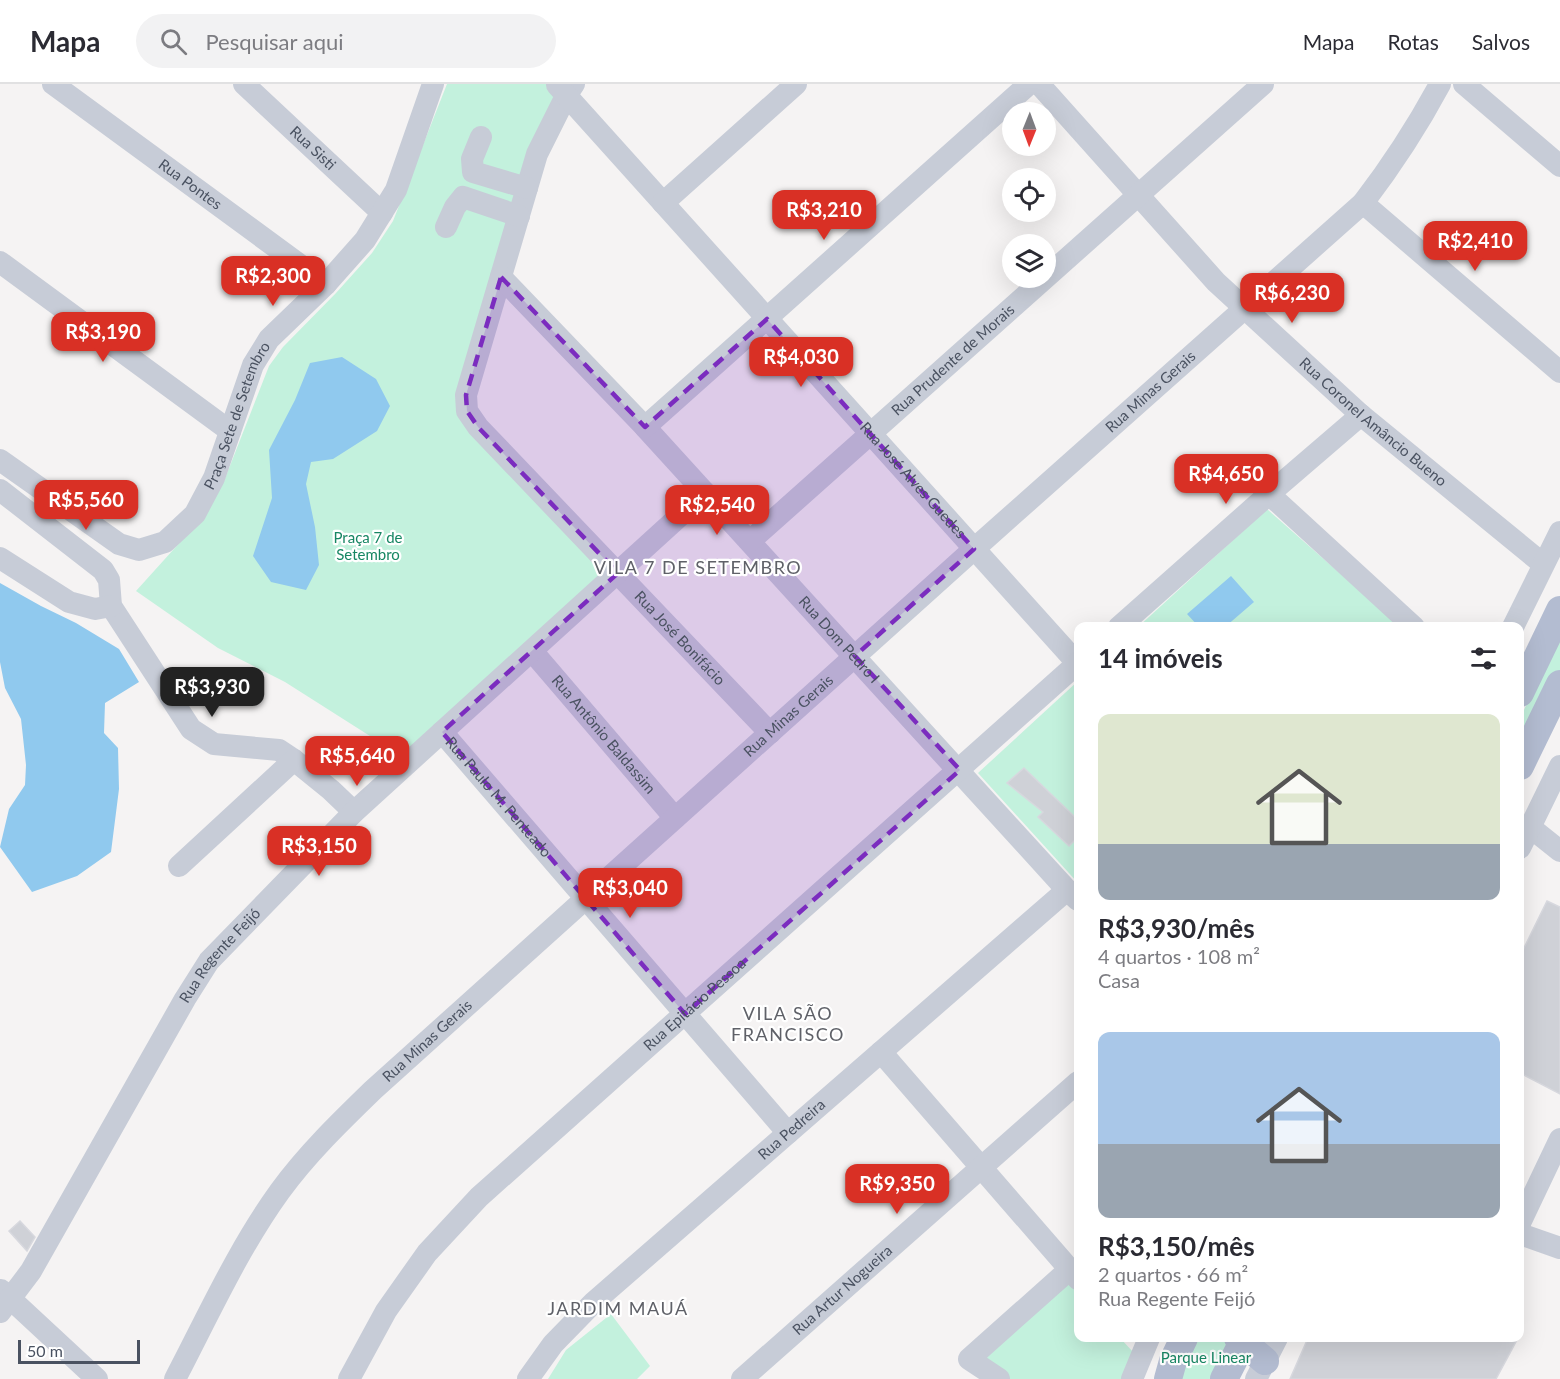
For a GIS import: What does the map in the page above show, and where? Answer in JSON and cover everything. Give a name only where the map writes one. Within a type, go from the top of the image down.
[{"type":"main road","points":[[1524,685],[1560,610]]},
{"type":"main road","points":[[1524,758],[1560,684]]},
{"type":"main road","points":[[1168,1379],[1182,1342]]},
{"type":"main road","points":[[1224,1379],[1241,1342]]},
{"type":"main road","points":[[1246,1342],[1266,1359]]},
{"type":"street","name":"Rua Pontes","points":[[53,84],[326,284]]},
{"type":"street","name":"Rua Sisti","points":[[244,84],[382,213]]},
{"type":"street","name":"Praça Sete de Setembro","points":[[0,460],[118,544],[139,550],[165,542],[195,514],[214,478],[253,365],[269,339],[326,284],[365,240],[396,190],[433,84]]},
{"type":"street","points":[[663,203],[796,84]]},
{"type":"street","points":[[645,427],[1029,84]]},
{"type":"street","name":"Rua Coronel Amâncio Bueno","points":[[1039,84],[1216,282],[1361,415],[1543,564]]},
{"type":"street","name":"Rua Prudente de Morais","points":[[750,541],[1263,84]]},
{"type":"street","name":"Rua Minas Gerais","points":[[175,1379],[241,1253],[280,1191],[320,1142],[372,1090],[974,549],[1363,204],[1418,125],[1440,84]]},
{"type":"street","points":[[1464,84],[1560,166]]},
{"type":"street","points":[[501,277],[537,154],[565,88]]},
{"type":"street","name":"Rua José Alves Guedes","points":[[565,88],[663,203],[1074,660]]},
{"type":"street","points":[[481,137],[472,159],[473,172],[527,188]]},
{"type":"street","points":[[446,227],[455,207],[464,197],[519,216]]},
{"type":"street","points":[[1363,204],[1560,372]]},
{"type":"street","points":[[0,262],[230,431]]},
{"type":"street","name":"Rua José Bonifácio","points":[[501,277],[466,394],[467,411],[478,427],[770,733]]},
{"type":"street","name":"Rua Dom Pedro I","points":[[501,277],[645,427],[1073,895]]},
{"type":"street","points":[[1125,622],[1361,415]]},
{"type":"street","points":[[0,489],[103,570],[109,580],[111,606],[191,729],[214,744],[279,750],[331,790],[354,812]]},
{"type":"street","name":"Rua Regente Feijó","points":[[4,1300],[31,1271],[209,961],[354,812],[705,493]]},
{"type":"street","points":[[1269,494],[1409,622]]},
{"type":"street","points":[[1515,622],[1560,532]]},
{"type":"street","points":[[0,558],[69,602],[94,609],[111,606]]},
{"type":"street","name":"Rua Antônio Baldassim","points":[[532,651],[675,818]]},
{"type":"street","name":"Rua Epitácio Pessoa","points":[[350,1379],[386,1311],[427,1253],[479,1197],[1074,668]]},
{"type":"street","name":"Rua Paulo M. Penteado","points":[[442,732],[788,1133]]},
{"type":"street","points":[[179,866],[294,760]]},
{"type":"street","points":[[1524,840],[1560,765]]},
{"type":"street","points":[[1530,827],[1560,851]]},
{"type":"street","name":"Rua Pedreira","points":[[528,1379],[553,1344],[594,1302],[881,1052],[1073,895]]},
{"type":"street","points":[[881,1052],[1074,1274],[969,1359],[999,1379]]},
{"type":"street","name":"Rua Artur Nogueira","points":[[742,1379],[1074,1086]]},
{"type":"street","points":[[1524,1215],[1560,1139]]},
{"type":"street","points":[[1524,1235],[1560,1248]]},
{"type":"street","points":[[4,1300],[97,1379]]},
{"type":"street","points":[[1132,1379],[1141,1343]]},
{"type":"highlighted area","points":[[501,277],[645,427],[767,319],[974,549],[855,656],[960,770],[685,1014],[442,732],[618,573],[478,427],[467,411],[466,395]]},
{"type":"green space","name":"Praça 7 de Setembro","points":[[447,84],[550,84],[561,96],[466,412],[610,576],[404,764],[392,750],[285,682],[218,648],[136,591],[201,519],[224,481],[269,366],[283,347],[372,253],[393,221]]},
{"type":"green space","points":[[1267,509],[1395,622],[1143,622]]},
{"type":"green space","points":[[1560,636],[1560,673],[1524,748],[1524,710]]},
{"type":"green space","points":[[1074,685],[1074,879],[978,773]]},
{"type":"green space","points":[[1068,1282],[1074,1289],[1074,1342],[1124,1342],[1135,1354],[1124,1379],[1010,1379],[982,1360]]},
{"type":"green space","points":[[611,1314],[650,1366],[637,1379],[548,1379],[566,1350]]},
{"type":"green space","name":"Parque Linear","points":[[1193,1342],[1234,1342],[1216,1379],[1176,1379]]},
{"type":"water","points":[[342,357],[376,379],[390,406],[377,431],[333,459],[311,462],[306,484],[315,527],[319,565],[306,590],[271,582],[253,556],[272,498],[269,450],[295,400],[310,363]]},
{"type":"water","points":[[1231,576],[1254,602],[1231,622],[1194,622],[1187,614]]},
{"type":"water","points":[[0,583],[76,623],[119,649],[139,682],[105,703],[104,733],[118,748],[119,789],[111,852],[77,876],[32,892],[0,847],[9,809],[25,785],[26,765],[21,719],[5,688],[0,662]]},
{"type":"building","points":[[1024,768],[1074,816],[1074,841],[1069,846],[1038,817],[1043,812],[1007,783]]},
{"type":"building","points":[[1547,901],[1560,907],[1560,1094],[1524,1075],[1524,948]]},
{"type":"building","points":[[20,1221],[35,1237],[27,1251],[9,1231]]},
{"type":"building","points":[[1306,1342],[1516,1342],[1496,1379],[1290,1379]]},
{"type":"district","name":"VILA 7 DE SETEMBRO","points":[[698,568]]},
{"type":"district","name":"VILA SÃO FRANCISCO","points":[[788,1024]]},
{"type":"district","name":"JARDIM MAUÁ","points":[[618,1309]]}]
